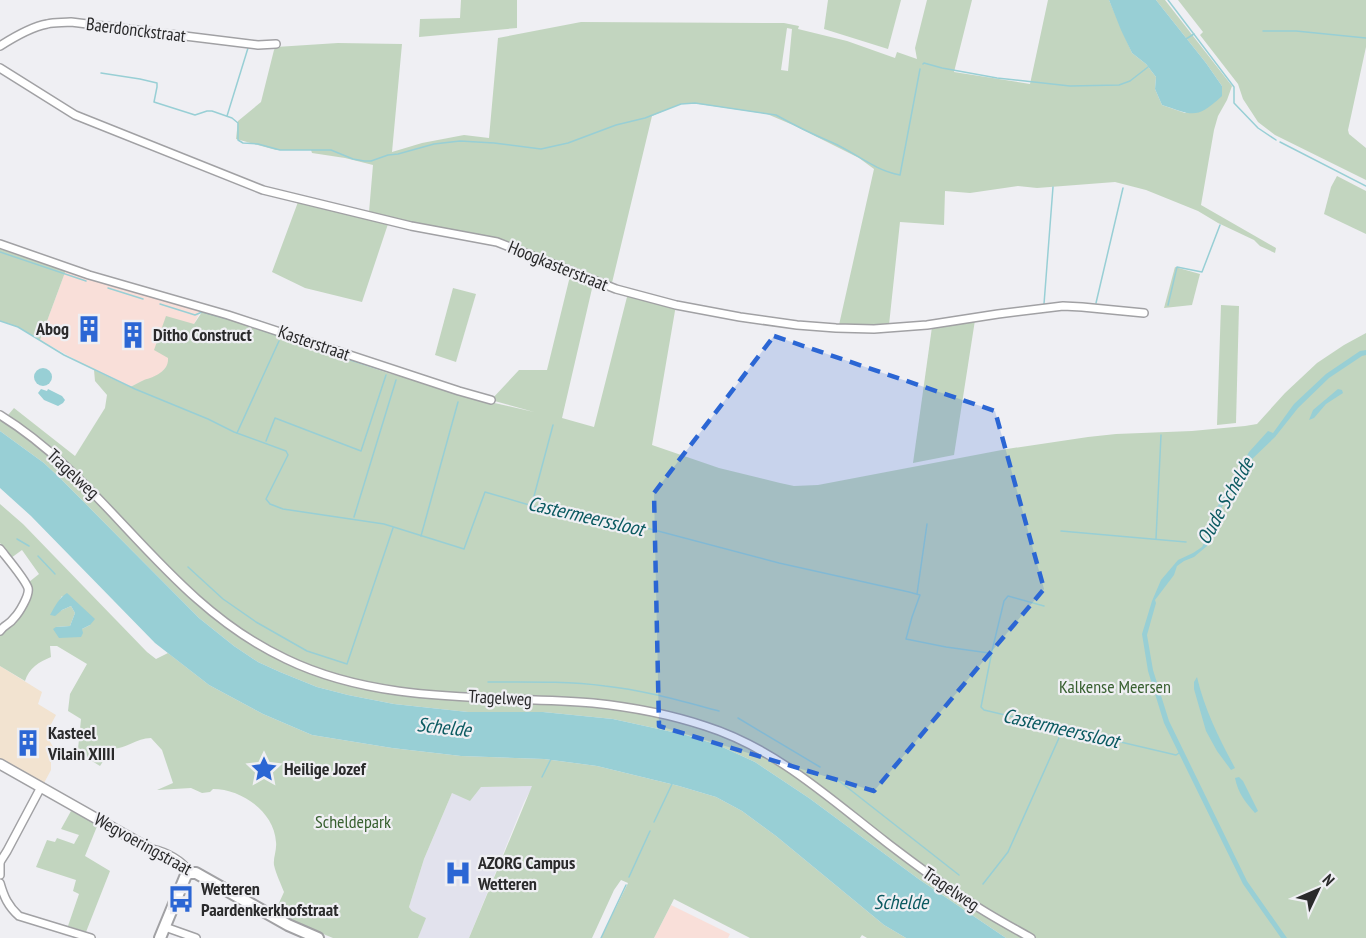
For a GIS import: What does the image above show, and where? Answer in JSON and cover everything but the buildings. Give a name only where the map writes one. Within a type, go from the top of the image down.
[{"type":"main road","points":[[160,938],[186,875],[190,873]]},
{"type":"main road","name":"Wegvoeringstraat","points":[[190,873],[195,873],[288,925],[318,938]]},
{"type":"street","name":"Baerdonckstraat","points":[[0,46],[42,25],[71,22],[258,45],[276,44]]},
{"type":"street","name":"Hoogkasterstraat","points":[[0,68],[75,115],[263,190],[411,226],[497,243],[616,289],[676,305],[741,317],[836,328],[927,326],[1063,306],[1144,313]]},
{"type":"street","name":"Kasterstraat","points":[[0,244],[89,275],[228,315],[490,400]]},
{"type":"street","name":"Tragelweg","points":[[0,416],[24,431],[68,467],[197,599],[267,650],[322,675],[385,690],[615,706],[649,711],[708,726],[778,760],[966,900],[1031,938]]},
{"type":"street","points":[[0,631],[15,618],[28,595],[24,581],[2,551]]},
{"type":"street","name":"Wegvoeringstraat","points":[[0,764],[152,850],[162,852],[185,867],[190,873]]},
{"type":"street","points":[[0,875],[0,861],[41,787]]},
{"type":"street","points":[[0,883],[5,901],[19,916],[72,935],[91,938]]},
{"type":"street","points":[[165,927],[196,938]]},
{"type":"highlighted area","points":[[774,336],[995,411],[1044,589],[874,791],[659,726],[654,493]]},
{"type":"shaded area","points":[[67,267],[202,308],[194,324],[168,358],[167,366],[158,376],[130,387],[40,340]]},
{"type":"shaded area","points":[[0,666],[42,692],[38,704],[56,715],[48,730],[47,736],[53,747],[51,770],[44,783],[0,759]]},
{"type":"shaded area","name":"AZORG Campus Wetteren","points":[[533,786],[524,802],[469,938],[418,938],[425,918],[409,907],[424,859],[452,793],[481,787]]},
{"type":"shaded area","points":[[671,905],[730,934],[728,938],[654,938]]},
{"type":"green space","points":[[461,0],[517,0],[517,28],[419,37],[420,19],[460,18]]},
{"type":"green space","points":[[828,0],[901,0],[888,49],[824,29]]},
{"type":"green space","name":"Kalkense Meersen","points":[[927,0],[972,0],[954,72],[1030,84],[1048,0],[1109,0],[1132,53],[1146,64],[1156,77],[1155,89],[1162,105],[1185,113],[1222,86],[1156,0],[1165,0],[1232,86],[1214,130],[1201,205],[1276,248],[1275,253],[1198,211],[1146,190],[1115,182],[1037,188],[1018,186],[970,193],[945,191],[944,225],[900,222],[889,325],[839,325],[874,169],[859,158],[767,114],[692,103],[680,104],[652,116],[611,287],[594,280],[562,418],[594,427],[628,293],[676,305],[652,445],[719,468],[794,486],[818,485],[1007,449],[1088,437],[1192,431],[1257,424],[1317,363],[1366,333],[1366,938],[1006,938],[920,880],[809,798],[755,762],[718,745],[686,735],[613,719],[543,712],[468,712],[394,704],[317,687],[258,662],[199,618],[44,463],[0,431],[0,420],[3,421],[14,408],[75,456],[105,408],[107,395],[95,381],[94,370],[130,387],[157,375],[168,363],[168,358],[154,350],[166,316],[194,324],[202,312],[459,395],[534,412],[491,400],[519,370],[547,370],[571,272],[509,247],[389,221],[362,302],[305,288],[272,272],[298,199],[299,202],[354,215],[369,212],[373,165],[312,153],[311,150],[276,150],[236,139],[238,121],[261,102],[276,47],[338,43],[402,44],[392,152],[422,143],[464,135],[489,138],[498,38],[581,22],[784,23],[895,58],[897,52],[917,59],[915,48]],"holes":[[[787,28],[792,29],[788,71],[781,70]]]},
{"type":"green space","points":[[1178,0],[1366,0],[1366,47],[1348,130],[1349,134],[1366,148],[1366,180],[1275,135],[1258,122],[1243,99],[1238,84],[1200,35],[1203,32]]},
{"type":"green space","points":[[1337,176],[1366,191],[1366,234],[1324,214],[1331,187]]},
{"type":"green space","points":[[0,244],[67,267],[40,340],[18,327],[0,321]]},
{"type":"green space","points":[[1175,267],[1200,274],[1192,305],[1164,308]]},
{"type":"green space","points":[[453,288],[476,294],[456,362],[435,355]]},
{"type":"green space","points":[[1221,305],[1239,306],[1236,423],[1217,425]]},
{"type":"green space","points":[[975,320],[954,455],[913,463],[932,327]]},
{"type":"green space","name":"Scheldepark","points":[[0,504],[23,524],[156,659],[168,653],[209,685],[263,714],[312,735],[461,756],[544,759],[597,766],[716,797],[742,811],[776,836],[884,925],[906,938],[867,938],[862,935],[860,938],[750,938],[674,899],[654,938],[601,938],[628,883],[621,880],[592,938],[469,938],[532,786],[481,787],[470,801],[452,793],[424,859],[409,907],[426,918],[418,938],[333,938],[274,914],[284,892],[274,865],[276,842],[274,831],[263,812],[245,798],[224,790],[213,789],[202,793],[191,788],[157,790],[173,783],[162,750],[151,738],[111,749],[100,766],[87,758],[86,752],[78,749],[81,719],[68,711],[70,694],[87,664],[57,646],[50,646],[51,657],[35,666],[25,681],[0,666],[0,636],[31,596],[32,588],[29,582],[39,574],[22,550],[11,558],[0,543]],"holes":[[[62,596],[90,625],[82,629],[56,627],[70,626],[75,613],[71,606],[51,615]]]},
{"type":"green space","points":[[71,811],[98,824],[85,856],[110,871],[86,932],[68,926],[79,894],[73,891],[76,880],[36,867],[47,840],[55,842],[57,838],[74,844],[79,835],[61,829]]},
{"type":"water","points":[[1109,0],[1156,0],[1222,86],[1222,96],[1206,109],[1194,113],[1162,105],[1155,89],[1156,77],[1146,64],[1132,53]]},
{"type":"water","points":[[1366,350],[1366,355],[1329,378],[1250,461],[1217,515],[1207,546],[1194,557],[1177,566],[1174,575],[1155,600],[1147,635],[1153,670],[1169,721],[1247,881],[1287,938],[1281,938],[1243,884],[1164,723],[1148,671],[1142,634],[1161,580],[1178,560],[1202,547],[1217,507],[1249,452],[1268,431],[1273,433],[1294,404],[1326,374],[1360,351]]},
{"type":"water","points":[[43,368],[49,371],[52,377],[49,383],[43,386],[37,383],[34,377],[37,371]]},
{"type":"water","points":[[41,389],[47,391],[48,389],[65,400],[58,406],[44,400],[38,393]]},
{"type":"water","points":[[1338,389],[1343,393],[1326,404],[1314,418],[1309,420],[1313,410]]},
{"type":"water","name":"Schelde","points":[[0,431],[44,463],[199,618],[258,662],[317,687],[394,704],[468,712],[543,712],[613,719],[686,735],[718,745],[755,762],[809,798],[920,880],[1006,938],[906,938],[884,925],[776,836],[742,811],[716,797],[597,766],[544,759],[461,756],[312,735],[263,714],[209,685],[155,643],[31,516],[0,488]]},
{"type":"water","points":[[67,593],[95,619],[82,629],[81,637],[59,638],[53,629],[70,626],[75,613],[71,606],[55,616],[50,615],[59,600]]},
{"type":"water","points":[[1197,677],[1208,713],[1235,768],[1231,770],[1206,731],[1194,689]]},
{"type":"water","points":[[1239,777],[1258,811],[1255,813],[1238,788],[1235,778]]},
{"type":"waterway","name":"Oude Schelde","points":[[1168,0],[1234,87],[1234,103],[1258,128],[1276,140]]},
{"type":"waterway","points":[[1263,31],[1296,31],[1366,38]]},
{"type":"waterway","points":[[1186,39],[1194,34]]},
{"type":"waterway","points":[[227,116],[248,48]]},
{"type":"waterway","points":[[923,64],[997,78],[1070,86],[1119,85],[1130,81],[1148,67]]},
{"type":"waterway","points":[[101,73],[157,83],[154,102],[195,115],[212,111],[232,118],[238,123],[238,140],[243,143],[258,144],[280,150],[331,150],[364,161],[434,144],[460,141],[541,149],[568,143],[681,104],[695,103],[776,115],[873,165],[900,175],[920,69]]},
{"type":"waterway","name":"Oude Schelde","points":[[1280,142],[1366,186]]},
{"type":"waterway","points":[[1044,304],[1053,187]]},
{"type":"waterway","points":[[1096,303],[1123,188]]},
{"type":"waterway","points":[[1168,305],[1177,267],[1202,272],[1220,225]]},
{"type":"waterway","points":[[0,252],[86,281]]},
{"type":"waterway","points":[[108,288],[143,299]]},
{"type":"waterway","points":[[160,304],[195,315],[202,312],[228,319]]},
{"type":"waterway","points":[[256,320],[281,329]]},
{"type":"waterway","name":"Castermeerssloot","points":[[0,321],[18,327],[64,355],[135,389],[234,432],[286,451],[288,455],[266,499],[270,504],[283,509],[384,524],[464,549],[485,492],[543,509],[552,509],[587,519],[639,526],[779,563],[909,592],[920,595],[906,639],[989,653],[991,656],[981,707],[984,710],[1176,755],[1179,753]]},
{"type":"waterway","points":[[253,327],[389,372]]},
{"type":"waterway","points":[[237,433],[279,341]]},
{"type":"waterway","points":[[366,357],[405,370]]},
{"type":"waterway","points":[[266,441],[275,418],[361,451],[386,375]]},
{"type":"waterway","points":[[354,517],[396,380]]},
{"type":"waterway","points":[[450,392],[459,395]]},
{"type":"waterway","points":[[421,536],[458,402]]},
{"type":"waterway","points":[[533,500],[553,425]]},
{"type":"waterway","points":[[1156,539],[1161,435]]},
{"type":"waterway","points":[[917,594],[927,524]]},
{"type":"waterway","points":[[188,567],[223,599],[256,622],[307,651],[347,664],[393,528]]},
{"type":"waterway","points":[[1061,531],[1186,542]]},
{"type":"waterway","points":[[17,539],[29,546]]},
{"type":"waterway","points":[[38,556],[55,574]]},
{"type":"waterway","points":[[991,655],[1004,601],[1008,596],[1044,606]]},
{"type":"waterway","points":[[488,682],[590,684],[648,693],[719,711]]},
{"type":"waterway","points":[[738,718],[820,767]]},
{"type":"waterway","points":[[983,884],[1008,852],[1063,729]]},
{"type":"waterway","points":[[542,777],[551,759]]},
{"type":"waterway","points":[[834,777],[959,875]]},
{"type":"waterway","points":[[654,822],[673,782]]},
{"type":"waterway","points":[[629,877],[650,831]]},
{"type":"waterway","points":[[601,938],[626,885]]},
{"type":"place","name":"Abog","points":[[89,329]]},
{"type":"place","name":"Ditho Construct","points":[[133,335]]},
{"type":"place","name":"Kasteel Vilain XIIII","points":[[28,743]]},
{"type":"place","name":"Heilige Jozef","points":[[264,769]]},
{"type":"place","name":"AZORG Campus Wetteren","points":[[458,873]]},
{"type":"place","name":"Wetteren Paardenkerkhofstraat","points":[[181,899]]}]
